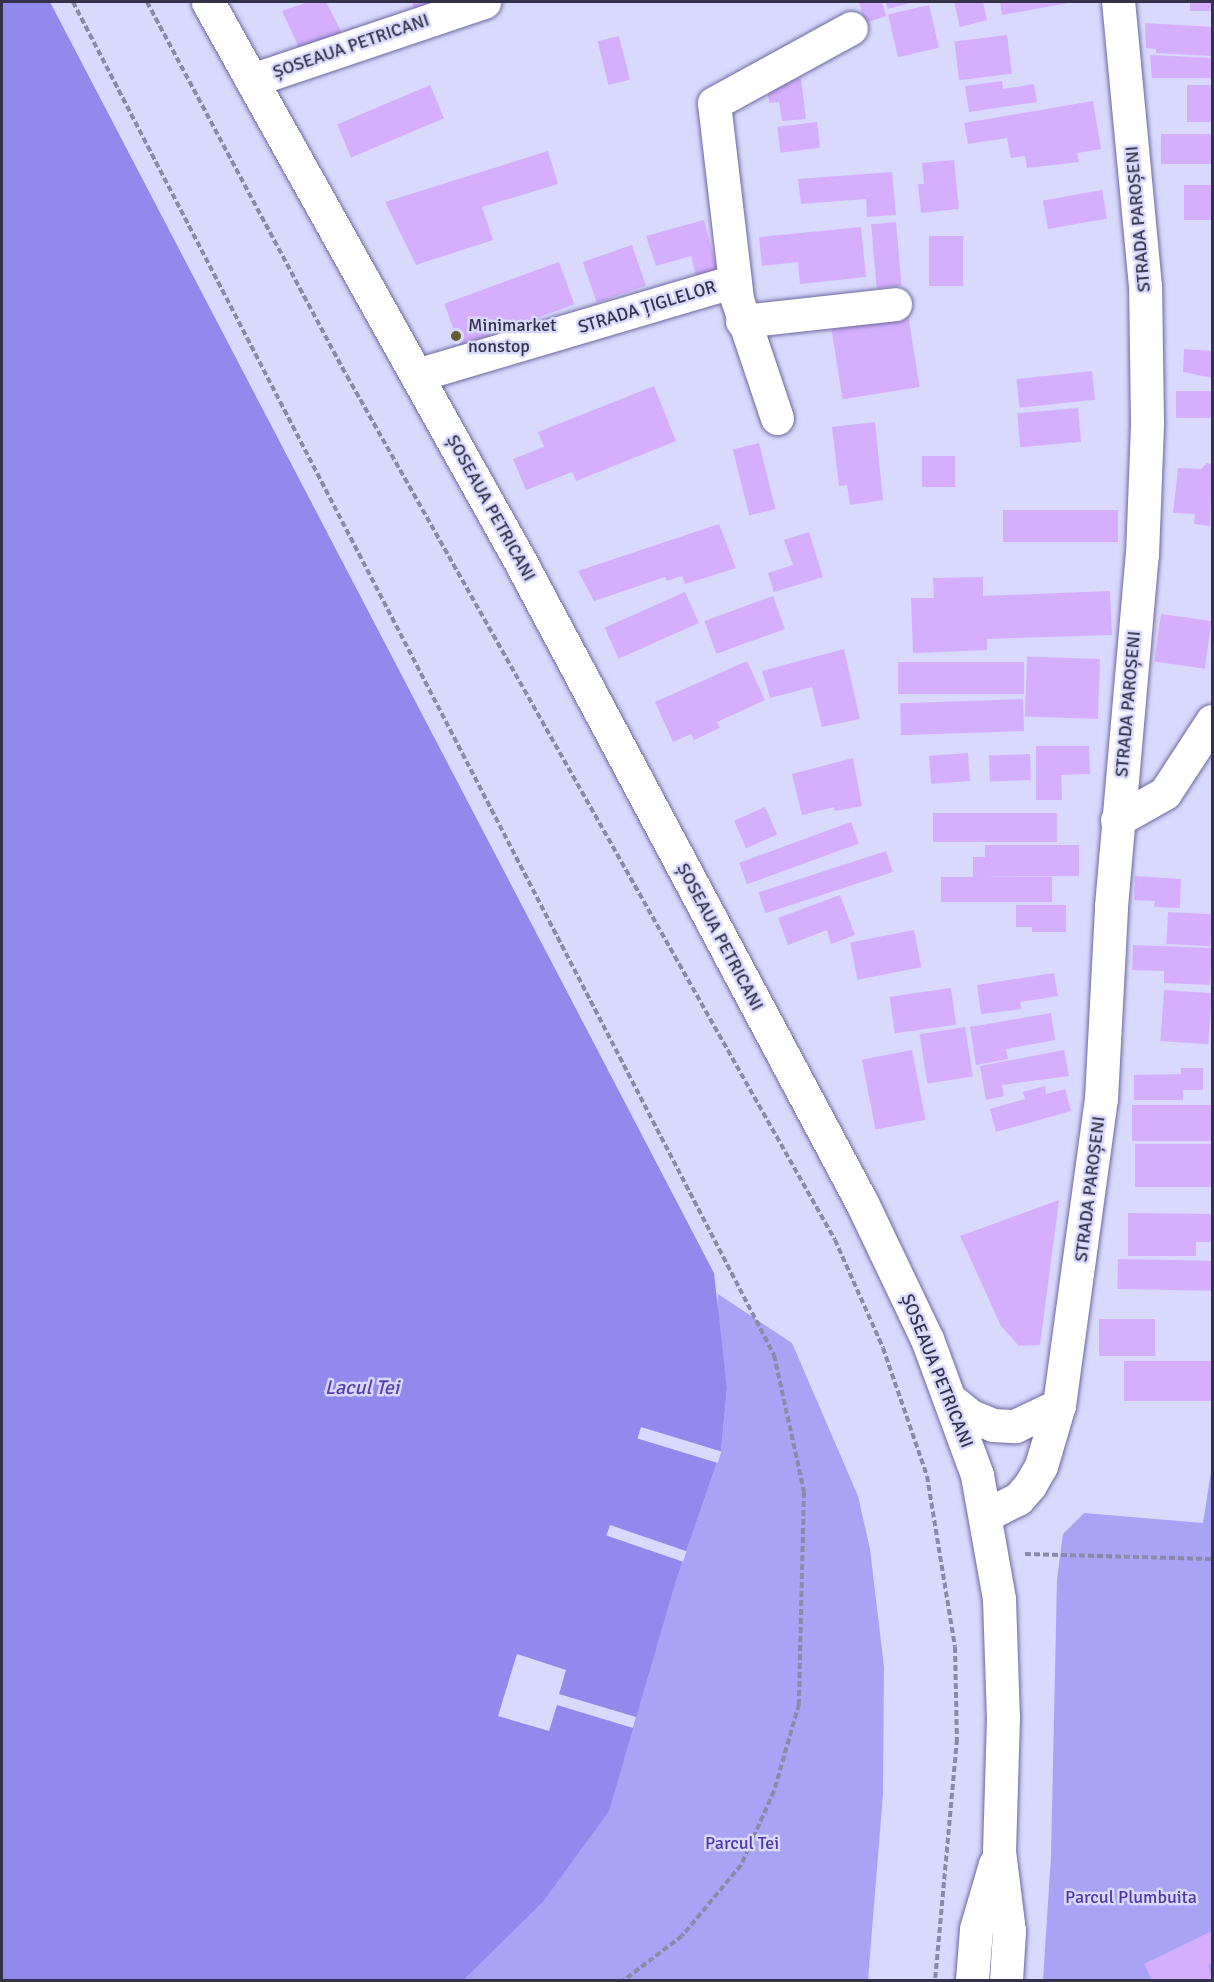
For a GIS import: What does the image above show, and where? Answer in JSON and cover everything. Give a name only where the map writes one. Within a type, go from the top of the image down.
[{"type":"street","name":"ȘOSEAUA PETRICANI","points":[[208,2],[417,375],[862,1203],[951,1400],[965,1433],[986,1515],[993,1553],[1003,1673],[999,1851]]},
{"type":"street","name":"ȘOSEAUA PETRICANI","points":[[252,80],[484,2]]},
{"type":"street","name":"STRADA PAROȘENI","points":[[986,1515],[1018,1499],[1030,1485],[1041,1466],[1059,1405],[1101,1099],[1117,820],[1142,555],[1147,423],[1145,286],[1118,2]]},
{"type":"street","points":[[734,281],[714,103],[851,28]]},
{"type":"street","name":"STRADA ȚIGLELOR","points":[[417,375],[734,281],[742,321],[777,418]]},
{"type":"street","points":[[742,321],[895,304]]},
{"type":"street","points":[[1117,820],[1165,793],[1212,721]]},
{"type":"street","points":[[951,1400],[971,1416],[993,1425],[1015,1426],[1059,1405]]},
{"type":"street","points":[[972,1980],[976,1929],[999,1851]]},
{"type":"street","points":[[999,1851],[1009,1931],[1006,1980]]},
{"type":"path","points":[[73,2],[774,1355],[804,1492],[799,1704],[774,1791],[741,1865],[682,1936],[624,1980]]},
{"type":"path","points":[[147,2],[353,386],[835,1240],[883,1348],[927,1476],[955,1647],[957,1739],[935,1980]]},
{"type":"path","points":[[993,1553],[1212,1559]]},
{"type":"green space","name":"Parcul Tei","points":[[718,1294],[792,1343],[858,1496],[870,1549],[884,1667],[883,1794],[868,1980],[464,1980],[542,1903],[633,1728],[677,1578],[721,1451],[727,1388],[717,1320]]},
{"type":"green space","name":"Parcul Plumbuita","points":[[1212,1465],[1212,1980],[1043,1980],[1051,1856],[1057,1579],[1063,1534],[1084,1513],[1203,1523]]},
{"type":"water","name":"Lacul Tei","points":[[2,2],[50,2],[714,1273],[727,1388],[721,1451],[677,1578],[609,1811],[542,1903],[464,1980],[2,1980]]},
{"type":"pier","points":[[641,1427],[721,1452],[718,1463],[637,1438]]},
{"type":"pier","points":[[610,1525],[687,1551],[683,1562],[606,1535]]},
{"type":"pier","points":[[517,1654],[566,1670],[559,1694],[636,1717],[633,1728],[557,1705],[549,1731],[498,1716]]},
{"type":"building","points":[[308,2],[326,2],[345,39],[301,52],[282,11]]},
{"type":"building","points":[[412,2],[441,2],[416,15]]},
{"type":"building","points":[[859,2],[882,2],[886,16],[865,23]]},
{"type":"building","points":[[886,2],[913,2],[888,9]]},
{"type":"building","points":[[954,2],[983,2],[987,20],[960,27]]},
{"type":"building","points":[[1000,2],[1068,2],[1068,3],[1002,15]]},
{"type":"building","points":[[1190,2],[1212,2],[1212,11],[1190,11]]},
{"type":"building","points":[[929,5],[939,48],[898,57],[888,14]]},
{"type":"building","points":[[1145,23],[1212,27],[1212,56],[1156,53],[1156,49],[1146,48]]},
{"type":"building","points":[[1007,35],[1012,74],[959,80],[954,41]]},
{"type":"building","points":[[619,36],[630,80],[609,85],[598,41]]},
{"type":"building","points":[[1150,55],[1212,58],[1212,78],[1152,78]]},
{"type":"building","points":[[801,78],[806,119],[782,121],[779,102],[769,103],[767,85]]},
{"type":"building","points":[[1002,81],[1003,89],[1034,84],[1037,102],[969,112],[965,86]]},
{"type":"building","points":[[430,85],[444,118],[351,158],[337,124]]},
{"type":"building","points":[[1187,85],[1212,85],[1212,122],[1187,122]]},
{"type":"building","points":[[1093,101],[1101,149],[1077,153],[1079,162],[1027,168],[1025,156],[1011,158],[1007,138],[968,144],[964,123]]},
{"type":"building","points":[[817,122],[820,148],[780,153],[777,127]]},
{"type":"building","points":[[1161,134],[1212,134],[1212,164],[1161,164]]},
{"type":"building","points":[[548,151],[558,184],[482,207],[493,240],[416,265],[385,202]]},
{"type":"building","points":[[954,160],[959,209],[921,213],[918,184],[924,184],[922,163]]},
{"type":"building","points":[[892,172],[896,215],[867,217],[866,199],[801,204],[798,179]]},
{"type":"building","points":[[1184,185],[1212,185],[1212,220],[1184,220]]},
{"type":"building","points":[[1102,190],[1107,219],[1048,229],[1043,200]]},
{"type":"building","points":[[704,220],[718,273],[697,279],[691,256],[656,266],[646,236]]},
{"type":"building","points":[[896,222],[902,286],[877,288],[871,224]]},
{"type":"building","points":[[861,227],[866,277],[800,284],[798,262],[762,266],[759,237]]},
{"type":"building","points":[[929,236],[963,236],[963,286],[929,286]]},
{"type":"building","points":[[632,245],[646,286],[597,303],[583,262]]},
{"type":"building","points":[[559,262],[574,304],[460,346],[444,304]]},
{"type":"building","points":[[908,314],[920,387],[843,399],[831,326]]},
{"type":"building","points":[[1184,349],[1212,351],[1212,378],[1183,372]]},
{"type":"building","points":[[1092,371],[1095,400],[1019,408],[1016,379]]},
{"type":"building","points":[[654,386],[676,441],[576,481],[572,472],[526,490],[513,459],[544,447],[538,432]]},
{"type":"building","points":[[1176,391],[1212,391],[1212,418],[1176,418]]},
{"type":"building","points":[[1078,408],[1081,442],[1020,447],[1017,413]]},
{"type":"building","points":[[875,422],[883,500],[850,505],[847,485],[839,486],[832,427]]},
{"type":"building","points":[[759,443],[775,509],[749,516],[733,450]]},
{"type":"building","points":[[922,456],[955,456],[955,487],[922,487]]},
{"type":"building","points":[[1207,463],[1212,464],[1210,526],[1194,524],[1195,514],[1173,513],[1178,468],[1201,469]]},
{"type":"building","points":[[1003,510],[1118,510],[1118,542],[1003,542]]},
{"type":"building","points":[[719,524],[736,568],[685,584],[682,576],[667,581],[665,577],[594,601],[578,571]]},
{"type":"building","points":[[809,532],[823,577],[774,592],[768,573],[793,565],[784,540]]},
{"type":"building","points":[[983,577],[983,596],[1110,591],[1112,635],[987,639],[987,650],[913,653],[911,598],[934,598],[933,578]]},
{"type":"building","points":[[685,592],[699,623],[618,659],[605,628]]},
{"type":"building","points":[[773,596],[785,629],[716,654],[704,621]]},
{"type":"building","points":[[1161,614],[1212,621],[1205,669],[1154,662]]},
{"type":"building","points":[[844,649],[860,719],[822,727],[812,687],[770,698],[762,671]]},
{"type":"building","points":[[1027,656],[1100,659],[1098,719],[1025,716]]},
{"type":"building","points":[[747,661],[765,700],[717,722],[720,728],[694,740],[691,734],[673,742],[655,702]]},
{"type":"building","points":[[898,662],[1024,662],[1024,694],[898,694]]},
{"type":"building","points":[[1023,699],[1024,731],[901,735],[900,703]]},
{"type":"building","points":[[1036,746],[1089,746],[1090,774],[1061,775],[1062,800],[1036,800]]},
{"type":"building","points":[[968,753],[970,781],[931,784],[929,756]]},
{"type":"building","points":[[1030,754],[1031,780],[990,781],[989,755]]},
{"type":"building","points":[[853,758],[862,806],[835,811],[834,807],[802,815],[792,774]]},
{"type":"building","points":[[765,807],[777,834],[746,848],[734,821]]},
{"type":"building","points":[[933,813],[1057,813],[1057,842],[933,842]]},
{"type":"building","points":[[851,822],[859,844],[747,884],[739,863]]},
{"type":"building","points":[[985,845],[1079,845],[1079,876],[973,877],[973,857],[985,857]]},
{"type":"building","points":[[886,851],[893,872],[765,913],[759,892]]},
{"type":"building","points":[[1135,876],[1181,879],[1180,908],[1154,907],[1155,901],[1134,900]]},
{"type":"building","points":[[941,877],[1052,877],[1052,902],[941,902]]},
{"type":"building","points":[[840,895],[855,935],[831,944],[827,930],[788,945],[778,918]]},
{"type":"building","points":[[1016,905],[1066,905],[1066,932],[1032,932],[1032,927],[1016,927]]},
{"type":"building","points":[[1168,912],[1212,914],[1210,946],[1166,944]]},
{"type":"building","points":[[914,930],[921,967],[857,980],[850,942]]},
{"type":"building","points":[[1133,945],[1212,948],[1210,985],[1164,983],[1164,971],[1132,970]]},
{"type":"building","points":[[1054,973],[1058,996],[1020,1002],[1021,1009],[981,1014],[977,985]]},
{"type":"building","points":[[951,988],[956,1025],[895,1033],[890,997]]},
{"type":"building","points":[[1164,990],[1212,993],[1208,1044],[1160,1041]]},
{"type":"building","points":[[1051,1013],[1055,1040],[1006,1049],[1008,1059],[976,1065],[970,1027]]},
{"type":"building","points":[[965,1027],[973,1076],[927,1084],[920,1034]]},
{"type":"building","points":[[912,1050],[926,1120],[875,1129],[862,1060]]},
{"type":"building","points":[[1064,1050],[1069,1076],[1002,1085],[1004,1096],[986,1100],[980,1066]]},
{"type":"building","points":[[1181,1068],[1203,1068],[1203,1090],[1183,1090],[1183,1100],[1134,1100],[1134,1075],[1181,1074]]},
{"type":"building","points":[[1045,1086],[1046,1094],[1065,1089],[1071,1111],[996,1132],[990,1109],[1025,1099],[1023,1092]]},
{"type":"building","points":[[1132,1105],[1212,1105],[1212,1141],[1132,1141]]},
{"type":"building","points":[[1135,1144],[1212,1144],[1212,1187],[1135,1187]]},
{"type":"building","points":[[1059,1200],[1040,1345],[1019,1346],[1001,1326],[960,1236]]},
{"type":"building","points":[[1128,1213],[1212,1214],[1212,1242],[1196,1242],[1196,1256],[1128,1256]]},
{"type":"building","points":[[1118,1259],[1212,1261],[1211,1291],[1117,1289]]},
{"type":"building","points":[[1099,1319],[1155,1319],[1155,1356],[1099,1356]]},
{"type":"building","points":[[1124,1361],[1212,1361],[1212,1401],[1124,1401]]},
{"type":"building","points":[[1212,1931],[1212,1963],[1208,1965],[1212,1980],[1152,1980],[1144,1964]]},
{"type":"place","name":"Minimarket nonstop","points":[[456,336]]}]
